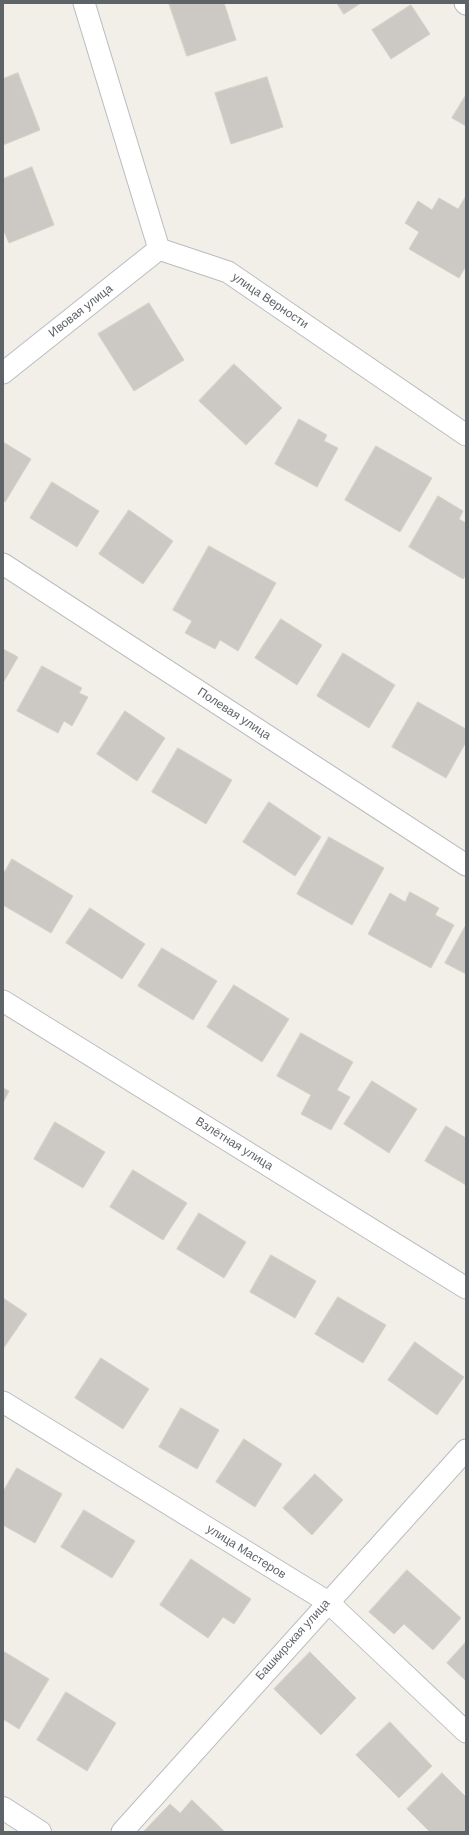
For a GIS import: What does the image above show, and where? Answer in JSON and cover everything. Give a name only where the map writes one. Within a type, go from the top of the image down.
[{"type":"street","points":[[84,3],[159,249]]},
{"type":"street","name":"Ивовая улица","points":[[3,373],[159,249]]},
{"type":"street","name":"улица Верности","points":[[159,249],[228,272],[466,435]]},
{"type":"street","name":"Полевая улица","points":[[3,564],[466,865]]},
{"type":"street","name":"Взлётная улица","points":[[3,1001],[466,1288]]},
{"type":"street","name":"улица Мастеров","points":[[3,1402],[328,1602],[466,1732]]},
{"type":"street","name":"Башкирская улица","points":[[122,1832],[466,1450]]},
{"type":"street","points":[[3,1808],[40,1832]]},
{"type":"building","points":[[169,3],[224,3],[236,40],[187,56]]},
{"type":"building","points":[[337,3],[361,3],[344,14]]},
{"type":"building","points":[[411,5],[430,34],[391,59],[372,30]]},
{"type":"building","points":[[18,73],[40,130],[3,145],[3,79]]},
{"type":"building","points":[[267,77],[283,127],[231,144],[215,93]]},
{"type":"building","points":[[466,95],[466,126],[452,118]]},
{"type":"building","points":[[32,167],[54,225],[9,243],[3,229],[3,179]]},
{"type":"building","points":[[466,196],[466,266],[459,278],[409,249],[419,232],[405,223],[418,201],[432,210],[439,198],[458,209]]},
{"type":"building","points":[[149,303],[184,360],[134,391],[98,334]]},
{"type":"building","points":[[234,364],[282,408],[246,445],[199,401]]},
{"type":"building","points":[[299,419],[327,435],[324,441],[338,448],[317,487],[275,464]]},
{"type":"building","points":[[3,442],[31,459],[5,502],[3,500]]},
{"type":"building","points":[[376,446],[432,478],[400,532],[345,500]]},
{"type":"building","points":[[52,482],[99,511],[77,547],[30,518]]},
{"type":"building","points":[[438,496],[463,511],[459,519],[466,523],[466,575],[463,579],[409,547]]},
{"type":"building","points":[[129,510],[173,541],[143,584],[99,554]]},
{"type":"building","points":[[209,546],[276,583],[238,651],[220,640],[215,649],[185,633],[192,621],[173,610]]},
{"type":"building","points":[[281,619],[322,645],[297,685],[255,658]]},
{"type":"building","points":[[3,649],[18,657],[3,683]]},
{"type":"building","points":[[343,653],[395,685],[369,728],[317,696]]},
{"type":"building","points":[[42,666],[82,688],[79,693],[88,697],[72,726],[64,721],[58,733],[17,711]]},
{"type":"building","points":[[418,702],[466,729],[466,742],[446,778],[392,747]]},
{"type":"building","points":[[125,711],[165,738],[137,781],[97,754]]},
{"type":"building","points":[[178,748],[232,780],[206,824],[152,792]]},
{"type":"building","points":[[269,802],[321,837],[295,876],[243,842]]},
{"type":"building","points":[[329,837],[384,868],[352,925],[297,894]]},
{"type":"building","points":[[12,859],[73,896],[51,933],[3,905],[3,875]]},
{"type":"building","points":[[410,892],[439,908],[435,915],[454,925],[431,968],[368,934],[390,893],[405,902]]},
{"type":"building","points":[[90,908],[145,944],[122,979],[66,943]]},
{"type":"building","points":[[466,925],[466,974],[445,963]]},
{"type":"building","points":[[162,948],[217,981],[193,1020],[138,986]]},
{"type":"building","points":[[234,985],[289,1019],[262,1062],[207,1027]]},
{"type":"building","points":[[301,1033],[353,1062],[337,1090],[350,1097],[331,1130],[301,1114],[311,1095],[277,1076]]},
{"type":"building","points":[[372,1081],[417,1109],[389,1153],[344,1124]]},
{"type":"building","points":[[3,1088],[9,1091],[3,1103]]},
{"type":"building","points":[[55,1122],[105,1152],[83,1188],[34,1159]]},
{"type":"building","points":[[446,1126],[466,1138],[466,1185],[425,1161]]},
{"type":"building","points":[[133,1170],[187,1203],[163,1240],[110,1207]]},
{"type":"building","points":[[199,1213],[246,1242],[224,1278],[177,1249]]},
{"type":"building","points":[[271,1255],[316,1281],[295,1318],[250,1292]]},
{"type":"building","points":[[338,1297],[386,1325],[363,1363],[315,1334]]},
{"type":"building","points":[[3,1298],[27,1314],[3,1349]]},
{"type":"building","points":[[415,1342],[464,1377],[437,1415],[388,1380]]},
{"type":"building","points":[[101,1358],[149,1389],[123,1429],[75,1398]]},
{"type":"building","points":[[181,1408],[219,1430],[197,1469],[159,1447]]},
{"type":"building","points":[[244,1439],[282,1464],[255,1507],[216,1482]]},
{"type":"building","points":[[17,1468],[62,1494],[35,1543],[3,1525],[3,1492]]},
{"type":"building","points":[[315,1474],[343,1500],[312,1535],[283,1508]]},
{"type":"building","points":[[84,1510],[135,1541],[112,1578],[61,1547]]},
{"type":"building","points":[[191,1559],[251,1599],[234,1624],[223,1617],[208,1638],[160,1605]]},
{"type":"building","points":[[407,1570],[461,1618],[433,1650],[404,1624],[394,1634],[369,1612]]},
{"type":"building","points":[[466,1642],[466,1681],[447,1663]]},
{"type":"building","points":[[3,1651],[49,1679],[19,1729],[3,1719]]},
{"type":"building","points":[[310,1652],[356,1698],[321,1735],[274,1689]]},
{"type":"building","points":[[66,1692],[116,1723],[87,1771],[37,1740]]},
{"type":"building","points":[[390,1722],[432,1766],[399,1798],[356,1755]]},
{"type":"building","points":[[442,1773],[466,1797],[466,1832],[430,1832],[407,1809]]},
{"type":"building","points":[[192,1800],[225,1832],[143,1832],[170,1804],[180,1813]]}]
